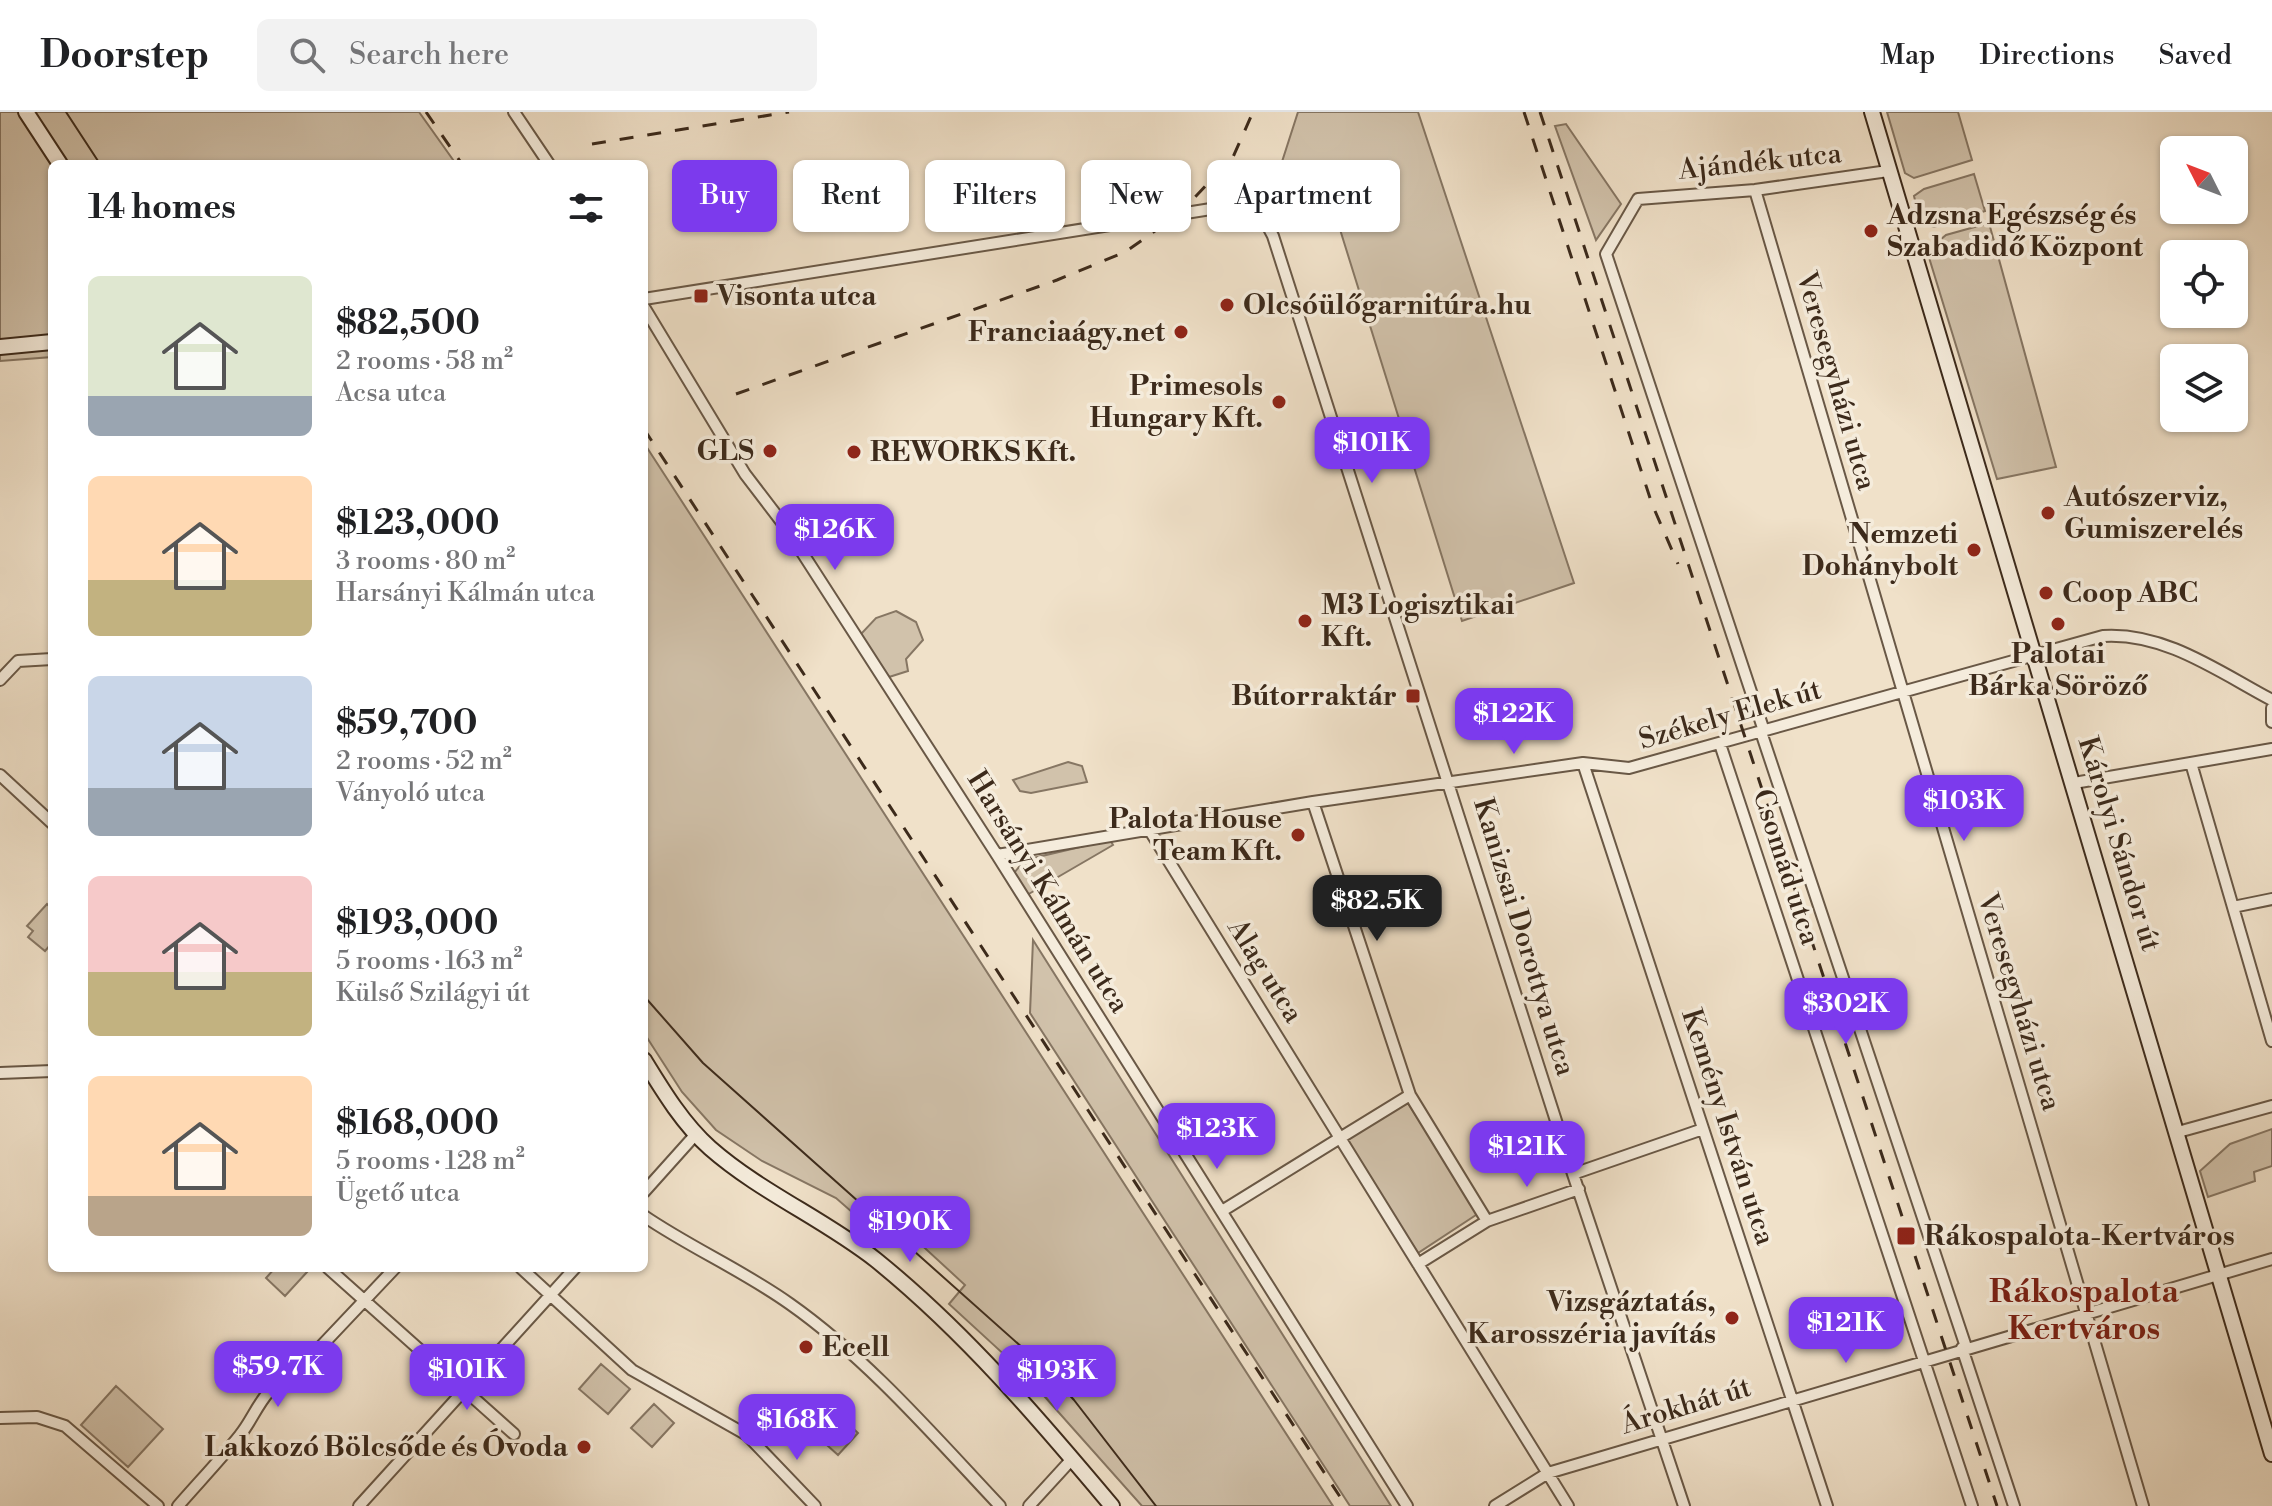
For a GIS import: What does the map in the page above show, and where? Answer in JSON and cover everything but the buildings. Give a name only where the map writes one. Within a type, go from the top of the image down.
[{"type":"street","points":[[26,112],[57,160]]},
{"type":"street","points":[[514,112],[546,160]]},
{"type":"street","name":"Károlyi Sándor út","points":[[1872,112],[2272,1454]]},
{"type":"street","name":"Ajándék utca","points":[[1638,199],[1755,190],[1888,171]]},
{"type":"street","name":"Veresegyházi utca","points":[[1755,190],[2143,1506]]},
{"type":"street","name":"Csomád utca","points":[[1638,199],[1606,254],[2014,1506]]},
{"type":"street","name":"Kanizsai Dorottya utca","points":[[648,298],[1255,202],[1273,236],[1573,1174],[1684,1506]]},
{"type":"street","name":"Harsányi Kálmán utca","points":[[648,314],[745,474],[787,529],[997,855],[1407,1506]]},
{"type":"street","points":[[0,347],[48,342]]},
{"type":"street","name":"Székely Elek út","points":[[997,855],[1313,802],[1583,763],[1629,768],[2033,653],[2103,636],[2139,637],[2171,647],[2272,700]]},
{"type":"street","points":[[0,680],[18,661],[48,659]]},
{"type":"street","points":[[2272,708],[2272,722]]},
{"type":"street","name":"Csomád utca","points":[[1720,744],[1972,1506]]},
{"type":"street","points":[[2074,783],[2272,749]]},
{"type":"street","name":"Kemény István utca","points":[[1583,763],[1827,1506]]},
{"type":"street","points":[[2191,763],[2272,1041]]},
{"type":"street","points":[[0,775],[48,819]]},
{"type":"street","points":[[1313,802],[1410,1095],[1487,1221]]},
{"type":"street","name":"Alag utca","points":[[1149,829],[1418,1264]]},
{"type":"street","points":[[2233,907],[2272,899]]},
{"type":"street","points":[[648,1066],[696,1134],[729,1164],[855,1244],[938,1314],[996,1371],[1112,1506]]},
{"type":"street","points":[[0,1073],[48,1071]]},
{"type":"street","points":[[1222,1211],[1410,1095]]},
{"type":"street","points":[[2178,1132],[2272,1106]]},
{"type":"street","points":[[1573,1174],[1703,1129]]},
{"type":"street","points":[[648,1188],[696,1134]]},
{"type":"street","points":[[1568,1506],[1418,1264],[1487,1221],[1579,1189]]},
{"type":"street","points":[[648,1218],[788,1303],[814,1323],[892,1394],[1000,1506]]},
{"type":"street","name":"Árokhát út","points":[[1495,1506],[1548,1473],[1923,1359],[2272,1259]]},
{"type":"street","points":[[332,1272],[514,1434]]},
{"type":"street","points":[[178,1506],[243,1431],[251,1413],[271,1391],[282,1380],[292,1377],[391,1272]]},
{"type":"street","points":[[525,1272],[632,1370],[754,1441],[815,1506]]},
{"type":"street","points":[[359,1506],[571,1272]]},
{"type":"street","points":[[0,1418],[37,1417],[65,1426],[158,1506]]},
{"type":"street","points":[[1029,1506],[1072,1459]]},
{"type":"shaded area","points":[[0,112],[419,112],[453,160],[48,160],[48,357],[0,361]]},
{"type":"shaded area","points":[[1298,112],[1418,112],[1574,583],[1462,621],[1341,232],[1400,232],[1400,160],[1283,160]]},
{"type":"shaded area","points":[[1887,112],[1958,112],[1972,160],[1914,178],[1905,173]]},
{"type":"shaded area","points":[[1566,124],[1621,204],[1596,240],[1555,126]]},
{"type":"shaded area","points":[[1974,174],[1985,211],[1934,227],[1920,222],[1914,196],[1924,189]]},
{"type":"shaded area","points":[[1989,223],[2056,467],[1997,479],[1927,251],[1946,235]]},
{"type":"shaded area","points":[[648,449],[1333,1506],[1142,1506],[1021,1370],[949,1304],[965,1285],[902,1227],[885,1241],[836,1198],[762,1161],[716,1130],[682,1092],[648,1039]]},
{"type":"shaded area","points":[[896,611],[916,622],[923,640],[906,659],[908,671],[889,677],[860,635],[876,618]]},
{"type":"shaded area","points":[[1068,762],[1082,766],[1087,782],[1031,793],[1020,791],[1013,780]]},
{"type":"shaded area","points":[[1110,840],[1113,845],[1027,895],[1013,874],[1025,860]]},
{"type":"shaded area","points":[[47,904],[48,948],[45,951],[28,937],[33,931],[27,926]]},
{"type":"shaded area","points":[[1033,940],[1391,1506],[1350,1506],[1030,1013]]},
{"type":"shaded area","points":[[1406,1100],[1479,1213],[1418,1253],[1344,1140]]},
{"type":"shaded area","points":[[2272,1129],[2272,1166],[2254,1172],[2255,1181],[2208,1197],[2200,1171],[2230,1144]]},
{"type":"shaded area","points":[[271,1272],[307,1272],[285,1296],[266,1278]]},
{"type":"shaded area","points":[[601,1364],[630,1389],[608,1414],[579,1389]]},
{"type":"shaded area","points":[[116,1386],[163,1429],[128,1467],[81,1425]]},
{"type":"shaded area","points":[[654,1404],[674,1423],[652,1447],[631,1428]]},
{"type":"shaded area","points":[[838,1414],[858,1433],[838,1455],[818,1437]]},
{"type":"tram line","points":[[66,112],[97,160]]},
{"type":"tram line","points":[[648,1001],[703,1063],[1043,1366],[1074,1400],[1156,1506]]},
{"type":"railway","points":[[426,112],[459,160]]},
{"type":"railway","points":[[592,144],[789,112]]},
{"type":"railway","points":[[736,394],[1057,280],[1125,252],[1178,215],[1233,157],[1253,112]]},
{"type":"railway","points":[[1524,112],[1652,504],[1678,564]]},
{"type":"railway","points":[[1540,112],[1997,1506]]},
{"type":"railway","points":[[648,435],[1346,1506]]},
{"type":"place","name":"Adzsna Egészség és Szabadidő Központ","points":[[1871,231]]},
{"type":"place","name":"Visonta utca","points":[[701,296]]},
{"type":"place","name":"Olcsóülőgarnitúra.hu","points":[[1227,305]]},
{"type":"place","name":"Franciaágy.net","points":[[1181,332]]},
{"type":"place","name":"Primesols Hungary Kft.","points":[[1279,402]]},
{"type":"place","name":"GLS","points":[[770,451]]},
{"type":"place","name":"REWORKS Kft.","points":[[854,452]]},
{"type":"place","name":"Autószerviz, Gumiszerelés","points":[[2048,513]]},
{"type":"place","name":"Nemzeti Dohánybolt","points":[[1974,550]]},
{"type":"place","name":"Coop ABC","points":[[2046,593]]},
{"type":"place","name":"M3 Logisztikai Kft.","points":[[1305,621]]},
{"type":"place","name":"Palotai Bárka Söröző","points":[[2058,624]]},
{"type":"place","name":"Bútorraktár","points":[[1413,696]]},
{"type":"place","name":"Palota House Team Kft.","points":[[1298,835]]},
{"type":"place","name":"Rákospalota-Kertváros","points":[[1906,1236]]},
{"type":"place","name":"Vizsgáztatás, Karosszéria javítás","points":[[1732,1318]]},
{"type":"place","name":"Ecell","points":[[806,1347]]},
{"type":"place","name":"Lakkozó Bölcsőde és Óvoda","points":[[584,1447]]},
{"type":"district","name":"Rákospalota Kertváros","points":[[2084,1310]]}]
